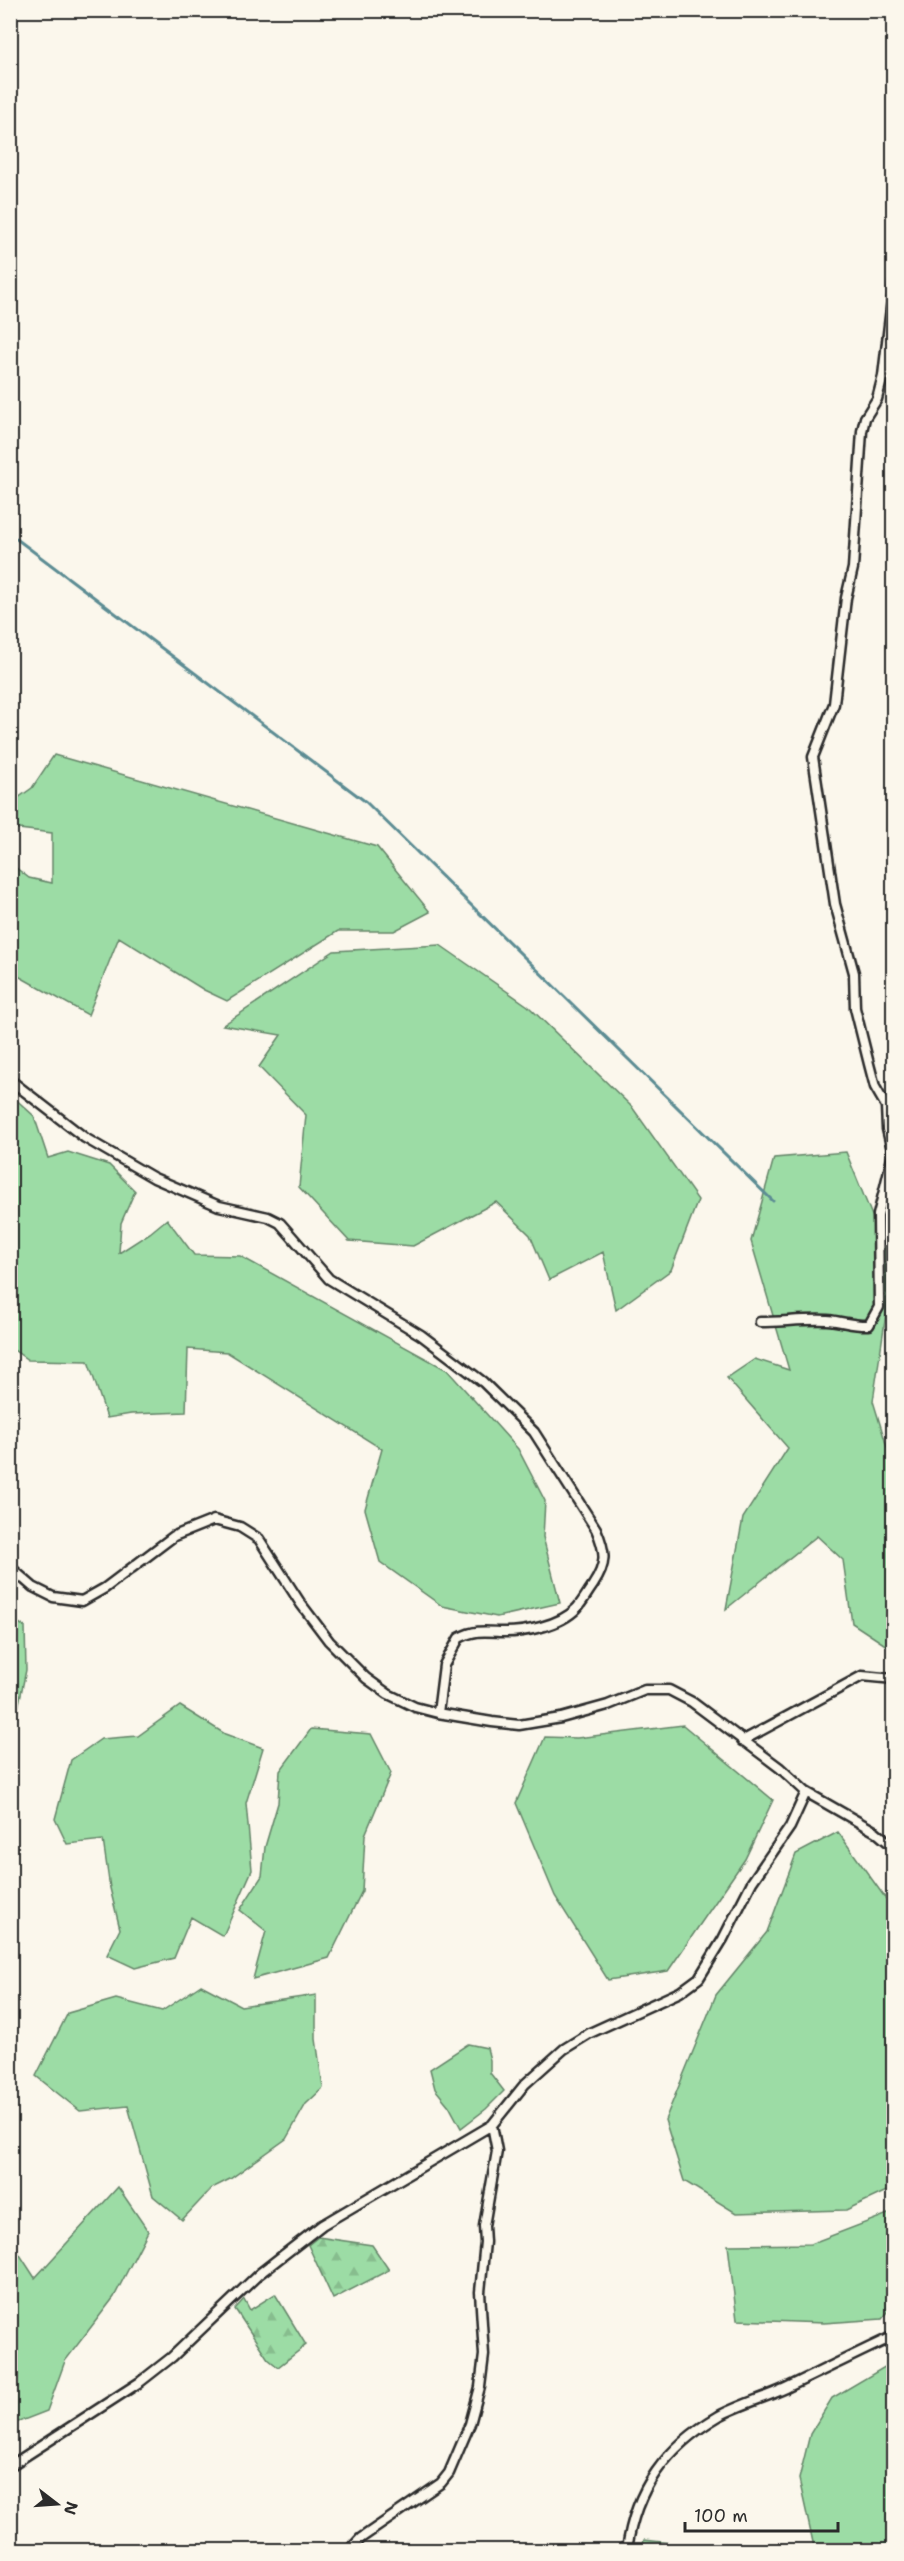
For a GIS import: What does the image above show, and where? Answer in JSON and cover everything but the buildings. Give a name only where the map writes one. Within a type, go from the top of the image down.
[{"type":"street","points":[[760,1322],[831,1320],[854,1326],[869,1325],[879,1308],[878,1215],[893,1154],[887,1129],[886,1106],[875,1087],[855,1008],[854,974],[835,904],[813,757],[834,704],[846,598],[853,568],[862,431],[865,418],[877,399],[883,376],[894,282]]},
{"type":"street","points":[[10,1080],[84,1138],[154,1178],[219,1206],[268,1217],[280,1223],[329,1279],[421,1335],[483,1382],[534,1432],[596,1529],[604,1546],[604,1563],[598,1578],[578,1607],[571,1613],[526,1630],[500,1632],[482,1630],[459,1638],[444,1665],[438,1713]]},
{"type":"street","points":[[10,1567],[33,1587],[52,1598],[82,1601],[105,1588],[174,1536],[214,1520],[240,1527],[259,1539],[301,1604],[329,1641],[366,1678],[388,1694],[415,1707],[438,1713],[519,1725],[561,1718],[608,1706],[645,1690],[669,1690],[692,1702],[780,1768],[806,1792],[876,1832],[894,1847]]},
{"type":"street","points":[[742,1741],[862,1676],[894,1679]]},
{"type":"street","points":[[10,2466],[140,2382],[172,2357],[259,2274],[322,2225],[492,2126],[525,2084],[564,2049],[590,2033],[680,1992],[699,1978],[723,1939],[752,1882],[790,1827],[806,1792]]},
{"type":"street","points":[[350,2550],[362,2538],[441,2482],[449,2473],[470,2424],[477,2402],[484,2355],[480,2292],[485,2242],[484,2226],[498,2151],[492,2126]]},
{"type":"street","points":[[627,2550],[633,2519],[646,2490],[662,2461],[684,2439],[720,2415],[796,2383],[894,2337]]},
{"type":"green space","points":[[54,755],[377,847],[430,912],[394,931],[338,931],[227,1001],[204,990],[119,937],[88,1015],[11,972],[11,864],[29,878],[52,883],[52,833],[11,828],[11,803],[32,788]]},
{"type":"green space","points":[[440,945],[528,1006],[632,1107],[698,1200],[671,1270],[616,1310],[603,1252],[549,1280],[530,1235],[496,1202],[413,1246],[349,1241],[299,1187],[306,1115],[259,1067],[281,1035],[223,1025],[334,951]]},
{"type":"green space","points":[[10,1094],[34,1116],[48,1158],[68,1152],[109,1165],[135,1191],[121,1223],[119,1253],[167,1219],[194,1255],[240,1256],[447,1370],[518,1449],[545,1501],[543,1537],[560,1603],[497,1617],[442,1606],[380,1562],[365,1509],[382,1449],[227,1352],[188,1349],[186,1412],[131,1414],[107,1418],[88,1361],[28,1360],[11,1348]]},
{"type":"green space","points":[[846,1152],[893,1267],[873,1401],[890,1457],[893,1458],[893,1650],[852,1623],[843,1560],[817,1536],[726,1609],[743,1518],[788,1448],[727,1378],[755,1359],[789,1370],[751,1241],[774,1158]]},
{"type":"green space","points":[[11,1618],[25,1627],[26,1670],[11,1742]]},
{"type":"green space","points":[[180,1706],[225,1734],[263,1748],[246,1803],[252,1870],[223,1936],[191,1917],[174,1958],[135,1968],[107,1955],[120,1929],[110,1888],[103,1840],[67,1844],[55,1819],[71,1760],[101,1739],[138,1736]]},
{"type":"green space","points":[[683,1725],[773,1800],[745,1859],[668,1971],[608,1980],[555,1896],[516,1803],[545,1737],[577,1738]]},
{"type":"green space","points":[[311,1729],[371,1734],[391,1773],[365,1835],[362,1891],[329,1958],[253,1979],[266,1931],[240,1910],[262,1876],[265,1847],[278,1803],[280,1771]]},
{"type":"green space","points":[[838,1832],[886,1899],[893,1904],[893,2188],[846,2210],[736,2213],[684,2181],[665,2120],[716,1995],[767,1932],[796,1854]]},
{"type":"green space","points":[[201,1985],[241,2006],[316,1995],[316,2039],[323,2088],[306,2104],[286,2139],[230,2179],[212,2188],[182,2220],[153,2196],[128,2106],[80,2111],[36,2076],[68,2013],[116,1999],[162,2011]]},
{"type":"green space","points":[[468,2044],[487,2048],[490,2073],[504,2091],[486,2109],[461,2128],[449,2106],[435,2089],[430,2069]]},
{"type":"green space","points":[[118,2187],[148,2231],[114,2297],[65,2361],[47,2411],[11,2425],[11,2241],[35,2278]]},
{"type":"green space","points":[[893,2212],[893,2306],[882,2319],[824,2323],[737,2320],[728,2245],[810,2244]]},
{"type":"green space","points":[[318,2237],[372,2245],[389,2270],[333,2299],[308,2245]]},
{"type":"green space","points":[[275,2294],[306,2345],[278,2367],[268,2359],[235,2309],[244,2299],[250,2310]]},
{"type":"green space","points":[[893,2362],[893,2550],[845,2550],[814,2547],[799,2479],[810,2434],[832,2398]]},
{"type":"green space","points":[[644,2540],[716,2548],[715,2550],[642,2550]]},
{"type":"waterway","points":[[10,534],[366,802],[773,1201]]}]
